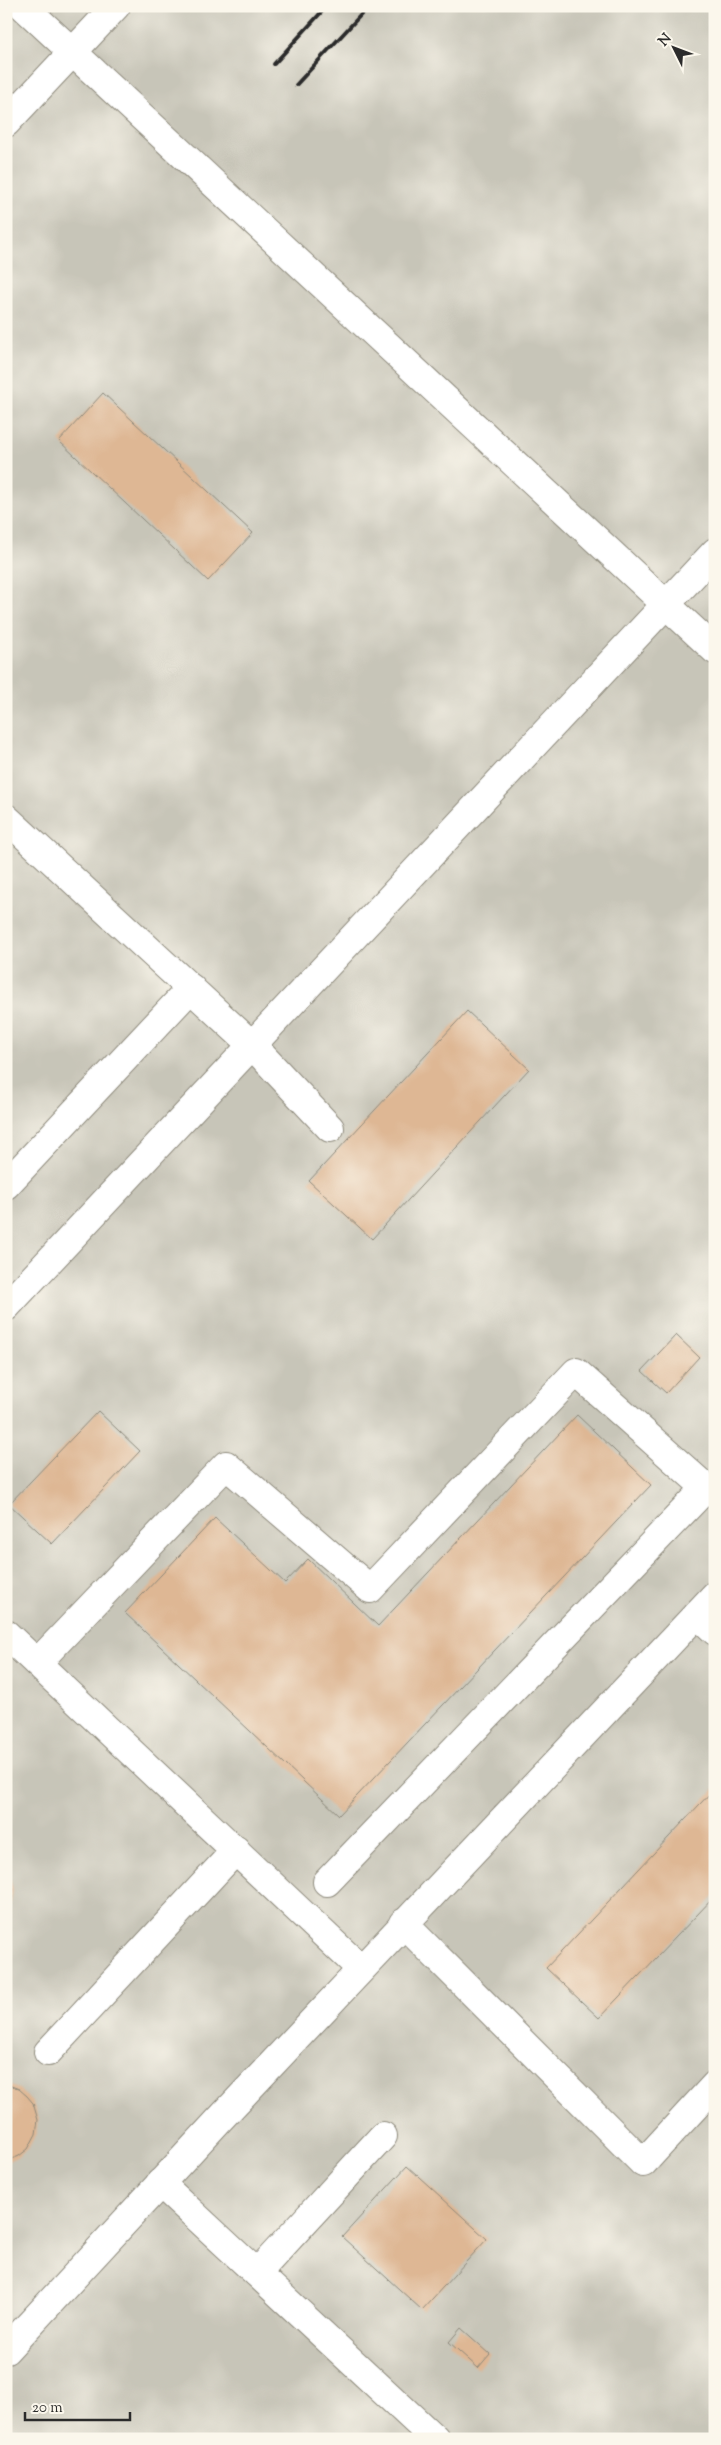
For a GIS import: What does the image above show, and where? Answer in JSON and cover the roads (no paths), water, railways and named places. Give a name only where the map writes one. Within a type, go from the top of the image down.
[{"type":"lane","points":[[23,6],[715,650]]},
{"type":"lane","points":[[6,123],[116,6]]},
{"type":"lane","points":[[6,1307],[715,552]]},
{"type":"lane","points":[[6,818],[252,1045],[330,1128]]},
{"type":"lane","points":[[6,1185],[191,988]]},
{"type":"lane","points":[[37,1663],[226,1465],[370,1589],[576,1372],[706,1488],[327,1882]]},
{"type":"lane","points":[[6,2350],[403,1923],[709,1614]]},
{"type":"lane","points":[[6,1634],[361,1969]]},
{"type":"lane","points":[[48,2052],[236,1850]]},
{"type":"lane","points":[[403,1923],[643,2163],[715,2086]]},
{"type":"lane","points":[[257,2273],[383,2136]]},
{"type":"lane","points":[[160,2183],[435,2439]]},
{"type":"railway","points":[[274,64],[327,6]]},
{"type":"railway","points":[[296,85],[369,6]]}]
